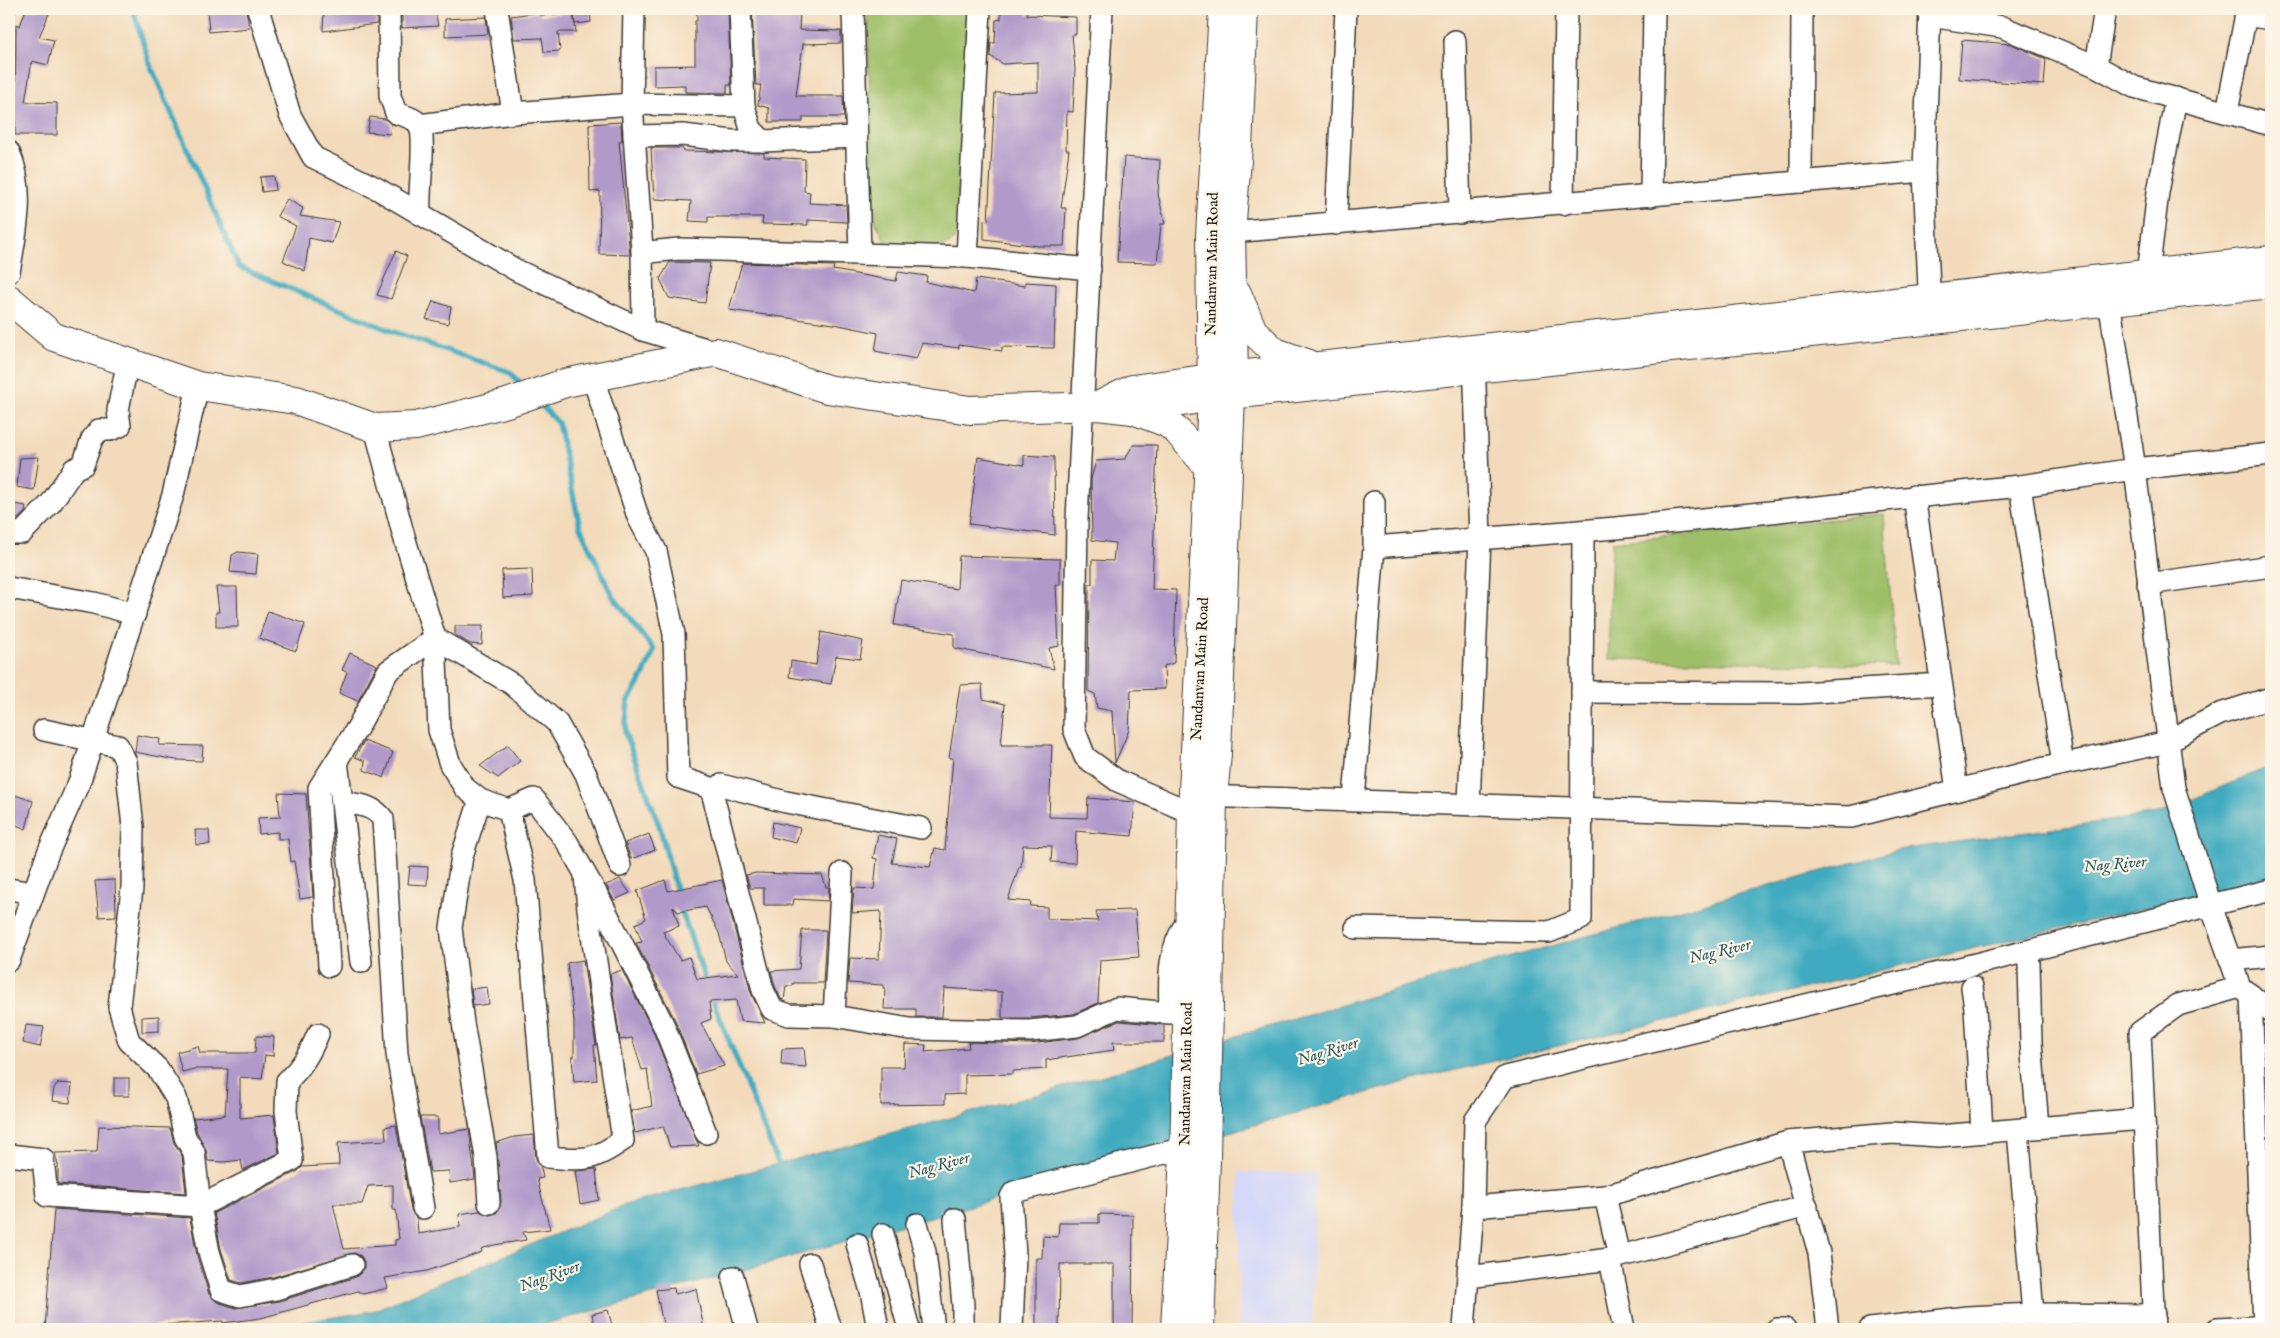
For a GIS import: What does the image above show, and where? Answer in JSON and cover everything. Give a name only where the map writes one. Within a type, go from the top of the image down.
[{"type":"main road","name":"Nandanvan Main Road","points":[[1175,1329],[1191,1154],[1196,1033],[1188,919],[1200,802],[1209,468],[1222,386],[1210,236],[1223,9]]},
{"type":"main road","points":[[1196,1033],[1200,802],[1217,754],[1224,599],[1222,386],[1232,280],[1231,232],[1238,148],[1244,9]]},
{"type":"main road","points":[[1091,407],[1132,389],[1222,386],[2107,290],[2150,285],[2271,260]]},
{"type":"main road","points":[[1232,280],[1254,331],[1275,352],[1316,366]]},
{"type":"main road","points":[[2150,285],[2271,284]]},
{"type":"main road","points":[[9,299],[54,337],[128,360],[198,386],[296,400],[375,428],[416,426],[507,402],[565,382],[593,378],[716,352],[827,389],[970,410],[1091,407],[1133,410],[1167,424],[1178,432],[1209,468]]},
{"type":"main road","points":[[1133,410],[1222,386],[1316,366],[1474,359]]},
{"type":"main road","points":[[1191,1154],[1200,1329]]},
{"type":"street","points":[[258,9],[290,115],[313,157],[376,188],[516,270],[643,330],[716,352]]},
{"type":"street","points":[[389,9],[390,96],[396,113],[411,118],[420,125],[422,139],[420,214]]},
{"type":"street","points":[[497,9],[513,113]]},
{"type":"street","points":[[634,9],[632,104],[642,250],[643,330]]},
{"type":"street","points":[[740,9],[744,106],[751,129],[763,141]]},
{"type":"street","points":[[852,9],[860,254]]},
{"type":"street","points":[[967,257],[980,9]]},
{"type":"street","points":[[1102,9],[1090,269],[1091,407],[1077,519],[1074,729],[1085,757],[1118,781],[1200,802],[1354,800],[1851,817],[2063,764],[2168,741],[2220,714],[2271,698]]},
{"type":"street","points":[[1336,224],[1346,9]]},
{"type":"street","points":[[1563,204],[1566,9]]},
{"type":"street","points":[[1651,196],[1654,9]]},
{"type":"street","points":[[1801,182],[1802,9]]},
{"type":"street","points":[[2096,66],[2105,9]]},
{"type":"street","points":[[2227,112],[2246,12],[2271,19]]},
{"type":"street","points":[[1930,309],[1924,171],[1930,13],[2002,27],[2096,66],[2134,87],[2271,125]]},
{"type":"street","points":[[1455,41],[1460,213]]},
{"type":"street","points":[[2150,285],[2158,192],[2176,98]]},
{"type":"street","points":[[420,125],[513,113],[632,104],[744,106]]},
{"type":"street","points":[[634,136],[683,135],[738,141],[856,137]]},
{"type":"street","points":[[9,152],[16,169],[19,218],[12,238],[9,272]]},
{"type":"street","points":[[1231,232],[1924,171]]},
{"type":"street","points":[[642,250],[649,252],[679,249],[967,257],[1090,269]]},
{"type":"street","points":[[2107,290],[2135,469],[2174,788],[2230,960],[2246,991],[2267,1326],[2217,1329]]},
{"type":"street","points":[[1469,804],[1480,539],[1474,359]]},
{"type":"street","points":[[9,533],[22,533],[52,503],[74,469],[83,465],[92,440],[99,430],[110,430],[120,426],[118,410],[128,360]]},
{"type":"street","points":[[593,378],[638,517],[656,551],[674,634],[678,777],[711,788],[763,990],[772,1009],[789,1015],[834,1016],[910,1030],[1030,1031],[1077,1026],[1117,1008],[1170,1013],[1169,963],[1178,934],[1188,919]]},
{"type":"street","points":[[9,960],[48,853],[80,780],[135,614],[173,495],[198,386]]},
{"type":"street","points":[[375,428],[403,533],[435,638],[439,730],[450,764],[465,788],[480,800],[510,810],[534,799],[567,842],[664,1026],[706,1132]]},
{"type":"street","points":[[1374,547],[1583,531],[2020,486],[2135,469],[2271,454]]},
{"type":"street","points":[[2020,486],[2063,764]]},
{"type":"street","points":[[1914,496],[1956,790]]},
{"type":"street","points":[[1354,800],[1374,547],[1374,502]]},
{"type":"street","points":[[1356,928],[1549,932],[1581,919],[1583,531]]},
{"type":"street","points":[[2148,584],[2271,566]]},
{"type":"street","points":[[9,588],[94,603],[135,614]]},
{"type":"street","points":[[329,966],[319,788],[337,761],[388,671],[435,638]]},
{"type":"street","points":[[435,638],[512,684],[557,723],[586,774],[620,866]]},
{"type":"street","points":[[1582,692],[1800,693],[1941,684]]},
{"type":"street","points":[[44,730],[118,746],[126,762],[133,827],[132,888],[119,1007],[129,1041],[158,1070],[176,1098],[185,1137],[194,1152],[200,1206],[209,1252],[221,1290],[240,1296],[276,1289],[352,1265]]},
{"type":"street","points":[[337,761],[361,962]]},
{"type":"street","points":[[721,785],[786,802],[921,828]]},
{"type":"street","points":[[480,800],[462,856],[452,928],[463,1023],[486,1157],[489,1203]]},
{"type":"street","points":[[342,802],[377,810],[383,819],[397,1054],[423,1208]]},
{"type":"street","points":[[510,810],[524,880],[548,1157],[582,1160],[602,1154],[623,1140],[588,909],[585,875]]},
{"type":"street","points":[[834,1016],[842,873]]},
{"type":"street","points":[[9,888],[33,893]]},
{"type":"street","points":[[1464,1329],[1472,1207],[1475,1121],[1505,1076],[1982,963],[2271,890]]},
{"type":"street","points":[[2230,960],[2271,956]]},
{"type":"street","points":[[2029,963],[2031,1042],[2028,1128],[2033,1314]]},
{"type":"street","points":[[1972,987],[1975,1008],[1982,1132]]},
{"type":"street","points":[[2246,991],[2271,1011]]},
{"type":"street","points":[[1870,1329],[1968,1317],[2033,1314],[2154,1322],[2140,1032],[2178,1005],[2246,991]]},
{"type":"street","points":[[9,1155],[43,1159],[47,1196],[200,1206],[292,1160],[286,1111],[287,1081],[299,1070],[309,1055],[318,1034]]},
{"type":"street","points":[[1472,1207],[1605,1196],[1788,1142],[1892,1133],[1939,1136],[2143,1119]]},
{"type":"street","points":[[1788,1142],[1819,1253],[1828,1329]]},
{"type":"street","points":[[1012,1329],[1015,1255],[1011,1197],[1014,1192],[1191,1154]]},
{"type":"street","points":[[1605,1196],[1624,1329]]},
{"type":"street","points":[[1468,1277],[1614,1258],[1807,1206]]},
{"type":"street","points":[[955,1219],[963,1305],[963,1329]]},
{"type":"street","points":[[917,1224],[925,1252],[934,1329]]},
{"type":"street","points":[[883,1234],[909,1329]]},
{"type":"street","points":[[857,1244],[871,1291],[878,1329]]},
{"type":"street","points":[[810,1264],[832,1329]]},
{"type":"street","points":[[734,1277],[747,1329]]},
{"type":"street","points":[[1777,1329],[1785,1329]]},
{"type":"shaded area","points":[[1239,1172],[1316,1173],[1312,1329],[1239,1329]]},
{"type":"green space","points":[[868,9],[969,9],[958,232],[952,242],[946,245],[920,248],[886,243],[875,221]]},
{"type":"green space","points":[[1884,514],[1896,666],[1608,659],[1612,542]]},
{"type":"water","name":"Nag River","points":[[2271,766],[2271,877],[2223,890],[1409,1081],[759,1266],[527,1329],[260,1329],[372,1311],[628,1204],[1040,1094],[1396,989],[1898,850],[2158,814]]},
{"type":"building","points":[[26,9],[51,9],[39,37],[54,40],[48,65],[32,61],[25,102],[57,103],[57,135],[15,135],[16,24],[20,26]]},
{"type":"building","points":[[207,9],[246,9],[249,28],[209,32]]},
{"type":"building","points":[[324,9],[377,9],[377,24],[323,31]]},
{"type":"building","points":[[402,9],[435,9],[438,26],[402,28]]},
{"type":"building","points":[[574,9],[590,9],[591,22],[575,24]]},
{"type":"building","points":[[697,9],[728,9],[731,85],[727,85],[727,93],[685,92],[685,85],[654,86],[654,66],[695,65],[695,21],[697,21]]},
{"type":"building","points":[[752,9],[792,9],[792,13],[800,13],[799,30],[841,31],[841,43],[803,44],[796,96],[843,96],[844,117],[803,117],[803,122],[769,122],[769,108],[758,105],[761,85],[756,85]]},
{"type":"building","points":[[1001,9],[1027,9],[1027,15],[1076,17],[1076,34],[1072,34],[1075,69],[1073,112],[1067,111],[1066,150],[1069,150],[1061,208],[1066,208],[1064,246],[1039,246],[984,239],[984,220],[988,221],[995,93],[1038,92],[1038,62],[1003,64],[990,56],[991,43],[995,43],[996,20],[1001,19]]},
{"type":"building","points":[[540,12],[540,15],[573,13],[576,32],[558,32],[560,51],[544,52],[542,38],[514,39],[511,16]]},
{"type":"building","points":[[486,17],[488,34],[445,36],[445,19]]},
{"type":"building","points":[[1962,40],[2011,44],[2046,59],[2044,85],[1959,79]]},
{"type":"building","points":[[370,117],[385,119],[391,124],[390,134],[367,132]]},
{"type":"building","points":[[621,122],[622,141],[619,141],[630,255],[599,254],[600,191],[590,192],[589,124]]},
{"type":"building","points":[[651,148],[682,148],[684,151],[764,153],[764,157],[805,159],[804,191],[810,192],[809,203],[846,205],[847,222],[808,220],[808,225],[762,224],[763,217],[708,217],[708,222],[689,221],[691,201],[654,199]]},
{"type":"building","points":[[1124,157],[1160,160],[1158,194],[1165,224],[1161,224],[1157,263],[1117,262]]},
{"type":"building","points":[[274,176],[276,190],[262,192],[260,177]]},
{"type":"building","points":[[287,199],[303,208],[300,216],[339,222],[332,243],[309,238],[305,271],[283,261],[296,226],[277,216]]},
{"type":"building","points":[[396,251],[407,256],[391,299],[377,295]]},
{"type":"building","points":[[670,262],[710,263],[705,303],[669,298],[660,279]]},
{"type":"building","points":[[742,263],[834,266],[833,270],[896,281],[898,272],[927,276],[926,282],[974,293],[976,279],[1025,286],[1025,282],[1056,284],[1054,348],[1002,347],[1002,351],[959,345],[959,348],[922,343],[916,359],[875,351],[878,333],[834,324],[729,310]]},
{"type":"building","points":[[433,301],[451,307],[448,324],[426,319]]},
{"type":"building","points":[[1133,445],[1157,445],[1152,589],[1176,590],[1174,663],[1164,666],[1165,689],[1131,690],[1129,730],[1115,763],[1112,711],[1097,708],[1095,694],[1088,691],[1089,584],[1092,584],[1092,560],[1113,561],[1115,543],[1092,540],[1091,479],[1096,461],[1125,459]]},
{"type":"building","points":[[1024,455],[1054,457],[1055,535],[969,524],[978,457],[1024,465]]},
{"type":"building","points":[[39,457],[34,490],[17,487],[20,458]]},
{"type":"building","points":[[9,503],[26,506],[25,512],[18,519],[9,518]]},
{"type":"building","points":[[238,552],[258,554],[256,574],[230,572],[232,555]]},
{"type":"building","points":[[959,556],[1060,559],[1060,585],[1056,585],[1059,646],[1049,648],[1054,669],[954,648],[954,634],[894,625],[901,580],[957,589]]},
{"type":"building","points":[[532,569],[533,596],[503,598],[502,570]]},
{"type":"building","points":[[216,587],[237,587],[238,627],[216,627],[216,612],[219,612]]},
{"type":"building","points":[[268,611],[305,624],[296,651],[259,638]]},
{"type":"building","points":[[455,626],[483,626],[482,645],[470,644],[455,635]]},
{"type":"building","points":[[821,632],[863,641],[860,659],[836,656],[831,684],[789,677],[791,661],[816,665]]},
{"type":"building","points":[[350,653],[377,665],[358,701],[339,693],[347,672],[342,670]]},
{"type":"building","points":[[982,684],[983,699],[1005,704],[1001,745],[1052,745],[1049,817],[1087,818],[1088,798],[1135,802],[1132,836],[1076,831],[1075,863],[1051,862],[1052,846],[1023,845],[1021,867],[1019,867],[1008,900],[1031,902],[1030,906],[1047,907],[1047,919],[1098,921],[1096,911],[1135,910],[1139,957],[1100,960],[1098,1003],[1074,1014],[1002,1018],[1002,992],[944,988],[942,1017],[916,1017],[916,1009],[884,1009],[885,988],[883,988],[883,985],[848,983],[850,958],[879,959],[881,911],[852,913],[854,888],[874,889],[877,859],[873,858],[878,835],[897,839],[892,863],[930,867],[935,848],[945,850],[953,758],[949,758],[960,685]]},
{"type":"building","points":[[137,735],[160,739],[159,745],[203,746],[202,761],[176,760],[135,752]]},
{"type":"building","points":[[364,741],[393,752],[384,778],[364,770],[365,761],[355,757]]},
{"type":"building","points":[[508,745],[520,761],[498,778],[480,766]]},
{"type":"building","points":[[278,793],[306,794],[313,897],[300,899],[294,861],[291,862],[288,839],[278,839],[278,832],[259,834],[258,818],[280,817]]},
{"type":"building","points":[[15,795],[33,801],[26,829],[9,822],[9,813]]},
{"type":"building","points":[[773,822],[800,828],[796,843],[771,837]]},
{"type":"building","points":[[195,830],[209,830],[210,844],[196,845]]},
{"type":"building","points":[[649,834],[655,850],[631,859],[625,843]]},
{"type":"building","points":[[410,866],[428,867],[427,885],[408,884]]},
{"type":"building","points":[[756,873],[822,875],[826,887],[829,887],[828,901],[794,899],[793,905],[764,905],[764,888],[750,888],[746,875]]},
{"type":"building","points":[[620,879],[630,893],[614,900],[606,885]]},
{"type":"building","points":[[115,880],[116,916],[99,917],[95,881]]},
{"type":"building","points":[[665,880],[668,891],[722,880],[751,993],[765,1023],[740,1021],[736,1000],[709,1002],[711,1019],[701,1023],[724,1066],[696,1074],[675,1020],[636,943],[642,942],[635,924],[646,919],[637,891]],"holes":[[[673,907],[678,912],[706,907],[719,933],[726,961],[738,974],[697,979],[689,957],[680,960],[663,932],[679,926]]]},
{"type":"building","points":[[802,930],[826,930],[823,983],[793,983],[793,986],[786,986],[784,1000],[781,999],[775,986],[771,971],[799,969]]},
{"type":"building","points":[[583,960],[596,1045],[594,1045],[597,1080],[574,1082],[572,1057],[574,1057],[574,1021],[567,963]]},
{"type":"building","points":[[622,970],[653,1031],[699,1146],[670,1147],[663,1126],[635,1133],[631,1111],[652,1106],[647,1069],[642,1070],[632,1038],[620,1040],[610,974]]},
{"type":"building","points":[[487,987],[489,1004],[473,1006],[471,989]]},
{"type":"building","points":[[159,1016],[159,1031],[142,1032],[142,1017]]},
{"type":"building","points":[[1119,1021],[1164,1025],[1164,1042],[1113,1042],[1114,1050],[1046,1060],[1046,1069],[1013,1071],[1013,1074],[965,1075],[965,1094],[945,1095],[945,1104],[881,1105],[881,1067],[904,1067],[905,1044],[926,1045],[925,1052],[969,1048],[968,1042],[1030,1044],[1078,1038]]},
{"type":"building","points":[[26,1025],[44,1027],[40,1047],[23,1043]]},
{"type":"building","points":[[256,1036],[274,1037],[273,1056],[265,1055],[262,1079],[240,1077],[240,1118],[274,1115],[279,1153],[243,1170],[241,1160],[208,1161],[206,1150],[197,1132],[193,1118],[225,1115],[228,1069],[194,1069],[182,1072],[177,1052],[198,1046],[200,1053],[255,1053]]},
{"type":"building","points":[[804,1048],[806,1067],[781,1065],[782,1049]]},
{"type":"building","points":[[114,1078],[129,1078],[129,1096],[114,1096]]},
{"type":"building","points":[[58,1083],[72,1084],[70,1103],[52,1101],[54,1088]]},
{"type":"building","points":[[420,1117],[438,1117],[438,1134],[469,1129],[475,1179],[450,1183],[449,1171],[430,1172]]},
{"type":"building","points":[[396,1125],[411,1210],[417,1219],[418,1234],[460,1227],[459,1214],[479,1211],[489,1215],[496,1213],[501,1202],[496,1143],[514,1137],[534,1135],[536,1158],[543,1178],[537,1179],[550,1229],[523,1232],[526,1240],[481,1249],[482,1252],[427,1271],[385,1278],[388,1288],[363,1294],[358,1291],[261,1318],[223,1323],[223,1321],[146,1326],[134,1329],[45,1329],[54,1209],[190,1218],[197,1256],[209,1294],[217,1302],[236,1308],[280,1301],[356,1277],[364,1268],[364,1262],[361,1256],[354,1253],[273,1277],[241,1283],[231,1280],[221,1249],[214,1213],[298,1171],[302,1167],[339,1165],[338,1143],[386,1140],[385,1127]],"holes":[[[393,1185],[393,1210],[396,1210],[399,1239],[395,1240],[395,1245],[344,1249],[333,1204],[362,1204],[368,1186]]]},
{"type":"building","points":[[99,1126],[170,1128],[174,1143],[182,1156],[186,1193],[58,1184],[58,1165],[55,1153],[97,1152]]},
{"type":"building","points":[[596,1169],[599,1200],[580,1204],[575,1171]]},
{"type":"building","points":[[1099,1214],[1133,1215],[1132,1329],[1114,1329],[1114,1264],[1060,1264],[1059,1329],[1036,1329],[1036,1258],[1042,1258],[1043,1236],[1058,1237],[1059,1223],[1099,1223]]},
{"type":"building","points":[[674,1288],[675,1294],[696,1289],[704,1329],[664,1329],[656,1290]]},
{"type":"building","points":[[608,1310],[613,1329],[595,1329],[592,1314]]},
{"type":"waterway","points":[[133,9],[149,62],[239,267],[391,331],[510,372],[526,389]]},
{"type":"waterway","points":[[537,401],[558,423],[580,527],[612,595],[654,650],[643,676],[628,701],[625,733],[660,828],[678,897]]},
{"type":"waterway","points":[[680,906],[707,985]]},
{"type":"waterway","points":[[711,996],[781,1170]]}]
